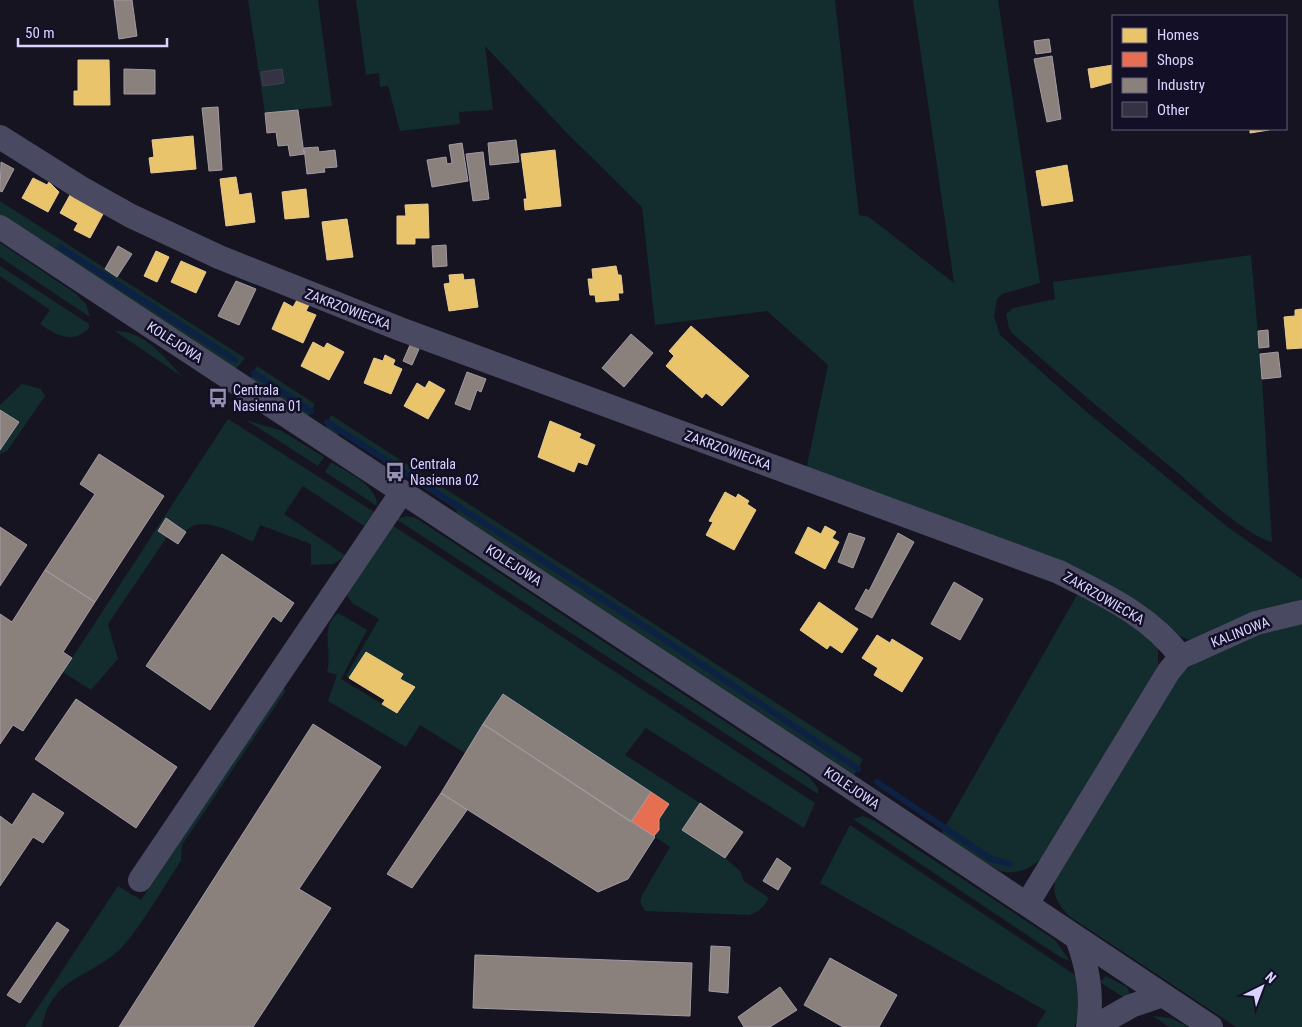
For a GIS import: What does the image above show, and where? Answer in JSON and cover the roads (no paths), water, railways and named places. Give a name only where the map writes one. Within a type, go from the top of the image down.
[{"type":"street","name":"ZAKRZOWIECKA","points":[[0,138],[81,188],[123,211],[228,261],[400,329],[1059,572],[1140,617],[1163,634],[1180,657]]},
{"type":"street","name":"KOLEJOWA","points":[[0,227],[1211,1027]]},
{"type":"street","points":[[140,880],[402,492]]},
{"type":"street","name":"KALINOWA","points":[[1180,657],[1256,623],[1302,612]]},
{"type":"street","points":[[1027,904],[1169,671],[1180,657]]},
{"type":"street","points":[[1077,938],[1084,958],[1091,994],[1088,1027]]},
{"type":"street","points":[[1094,1027],[1131,1006],[1163,995]]},
{"type":"waterway","points":[[60,247],[235,360]]},
{"type":"waterway","points":[[254,373],[311,411]]},
{"type":"waterway","points":[[327,422],[647,628],[858,769]]},
{"type":"waterway","points":[[877,782],[991,859],[1010,864]]},
{"type":"place","name":"Centrala Nasienna 01","points":[[218,398]]},
{"type":"place","name":"Centrala Nasienna 02","points":[[395,472]]}]
